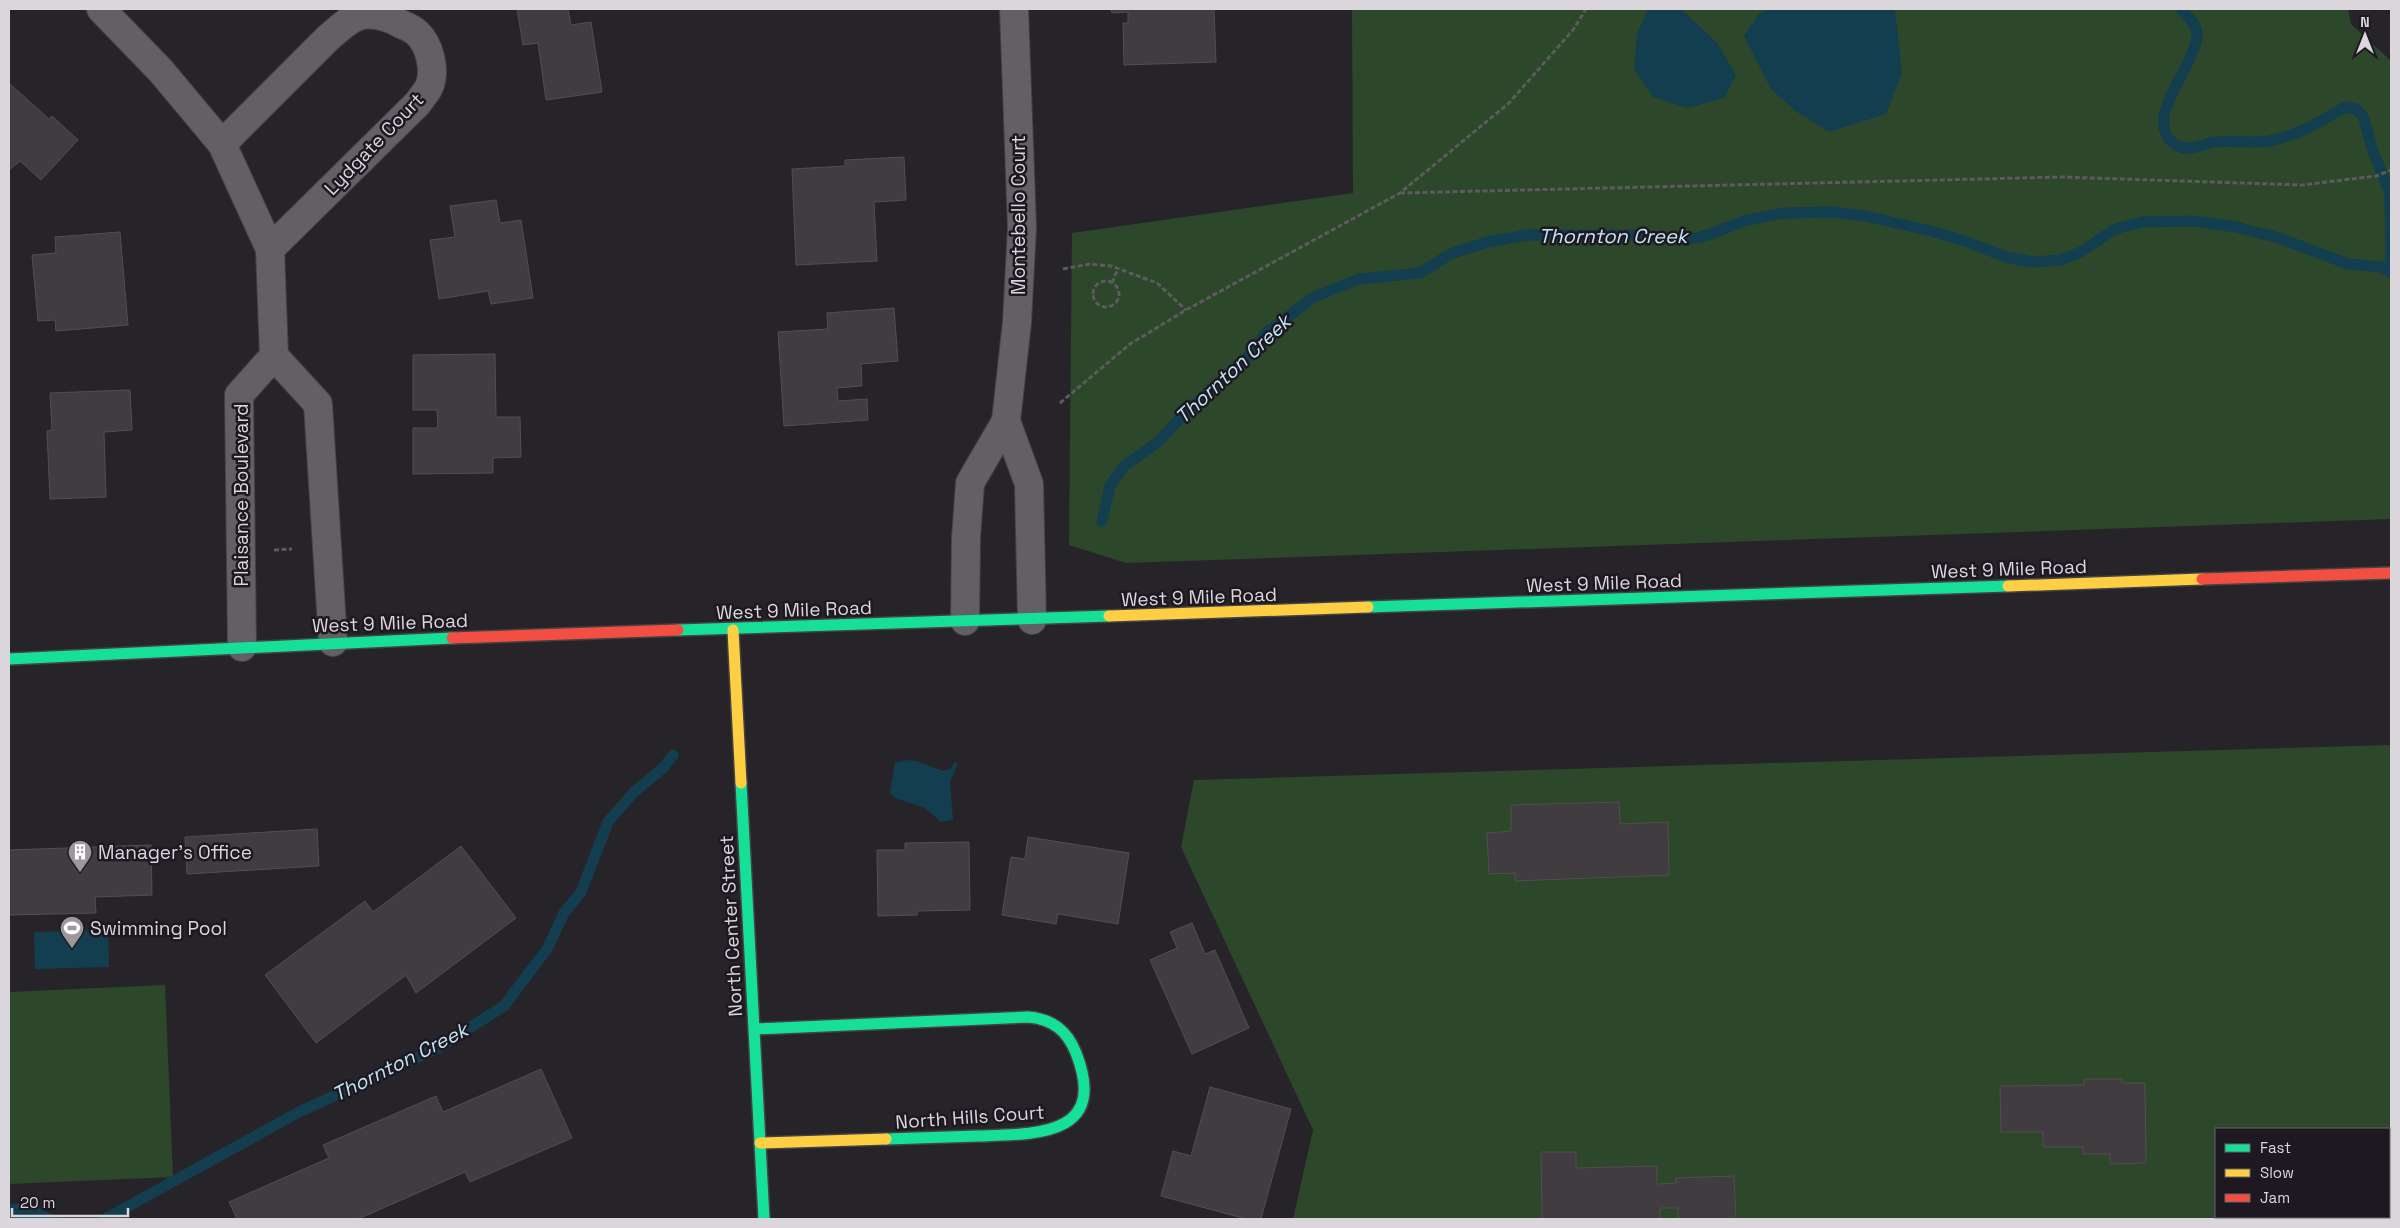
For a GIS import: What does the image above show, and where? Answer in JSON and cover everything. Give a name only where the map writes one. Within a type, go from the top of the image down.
[{"type":"street","points":[[101,9],[161,70],[222,144],[270,249],[274,356],[318,404],[333,642]]},
{"type":"street","name":"Montebello Court","points":[[965,621],[966,538],[970,483],[1006,421],[1017,322],[1022,227],[1014,9]]},
{"type":"street","name":"Lydgate Court","points":[[222,144],[328,38],[345,24],[362,15],[382,16],[396,21],[416,32],[425,43],[430,56],[431,76],[429,87],[418,104],[270,249]]},
{"type":"street","name":"Plaisance Boulevard","points":[[242,647],[239,395],[274,356]]},
{"type":"street","name":"Montebello Court","points":[[1006,421],[1029,484],[1032,620]]},
{"type":"street","name":"West 9 Mile Road","points":[[9,659],[333,642],[2391,573]]},
{"type":"street","name":"North Center Street","points":[[733,630],[764,1219]]},
{"type":"street","name":"North Hills Court","points":[[755,1029],[1028,1017],[1043,1018],[1056,1024],[1070,1039],[1083,1073],[1080,1107],[1067,1122],[1050,1132],[760,1143]]},
{"type":"path","points":[[1060,403],[1130,344],[1186,310],[1400,193],[1509,104],[1573,30],[1586,9]]},
{"type":"path","points":[[1400,193],[2063,177],[2302,186],[2376,176],[2391,170]]},
{"type":"path","points":[[1063,270],[1090,264],[1118,268],[1156,283],[1186,310]]},
{"type":"path","points":[[1112,283],[1118,268]]},
{"type":"path","points":[[1105,281],[1112,283],[1118,291],[1118,299],[1112,306],[1100,306],[1094,300],[1094,288],[1105,281]]},
{"type":"path","points":[[272,550],[296,549]]},
{"type":"green space","points":[[1352,9],[2348,9],[2351,24],[2391,61],[2391,519],[1126,563],[1069,545],[1072,233],[1353,193]]},
{"type":"green space","points":[[2391,745],[2391,1219],[1293,1219],[1313,1130],[1181,847],[1194,780]]},
{"type":"green space","points":[[165,985],[173,1177],[9,1184],[9,992]]},
{"type":"water","points":[[1648,9],[1682,10],[1717,43],[1736,75],[1724,98],[1687,108],[1653,97],[1634,69],[1637,34]]},
{"type":"water","points":[[1770,9],[1895,9],[1902,73],[1886,114],[1829,132],[1797,112],[1771,89],[1744,36],[1759,14]]},
{"type":"water","points":[[905,760],[917,761],[943,771],[950,769],[954,763],[958,763],[950,782],[953,820],[941,822],[925,808],[895,798],[890,793],[895,763]]},
{"type":"water","name":"Swimming Pool","points":[[108,930],[109,967],[35,969],[34,932]]},
{"type":"water","points":[[9,1204],[30,1204],[62,1219],[9,1219]]},
{"type":"building","points":[[517,9],[568,9],[571,25],[591,22],[602,92],[546,100],[538,43],[523,45]]},
{"type":"building","points":[[1111,9],[1214,9],[1216,62],[1124,65],[1123,23],[1128,23],[1128,12],[1112,13]]},
{"type":"building","points":[[9,83],[49,119],[52,116],[78,140],[41,180],[20,161],[9,170]]},
{"type":"building","points":[[904,157],[906,200],[874,202],[877,261],[796,265],[792,169],[845,166],[845,160]]},
{"type":"building","points":[[496,200],[500,223],[521,220],[533,298],[491,304],[488,291],[439,299],[430,240],[455,237],[450,206]]},
{"type":"building","points":[[120,232],[128,325],[56,331],[55,320],[38,321],[32,255],[56,253],[55,237]]},
{"type":"building","points":[[894,308],[898,361],[861,364],[862,386],[837,388],[838,401],[867,399],[868,420],[784,426],[778,332],[828,329],[827,313]]},
{"type":"building","points":[[495,354],[496,417],[520,417],[521,457],[493,458],[493,473],[413,474],[413,428],[438,428],[437,410],[413,410],[413,355]]},
{"type":"building","points":[[130,390],[132,430],[104,432],[106,497],[50,499],[47,431],[52,430],[50,393]]},
{"type":"building","points":[[1619,802],[1620,824],[1668,822],[1669,875],[1515,881],[1515,873],[1489,874],[1487,833],[1511,831],[1511,805]]},
{"type":"building","points":[[317,829],[319,866],[187,874],[185,837]]},
{"type":"building","points":[[1028,837],[1129,853],[1118,924],[1058,914],[1056,924],[1002,915],[1011,857],[1025,859]]},
{"type":"building","points":[[969,842],[970,910],[917,911],[917,915],[878,916],[877,850],[905,850],[905,843]]},
{"type":"building","name":"Manager's Office","points":[[151,845],[152,895],[95,897],[96,913],[9,915],[9,850]]},
{"type":"building","points":[[461,846],[516,918],[416,993],[406,975],[316,1043],[265,975],[365,901],[373,912]]},
{"type":"building","points":[[1192,923],[1205,954],[1215,950],[1249,1028],[1192,1054],[1150,960],[1177,948],[1170,932]]},
{"type":"building","points":[[541,1069],[572,1138],[470,1182],[465,1172],[358,1219],[237,1219],[229,1202],[329,1158],[323,1145],[436,1096],[443,1112]]},
{"type":"building","points":[[2084,1079],[2122,1079],[2122,1083],[2145,1083],[2146,1163],[2110,1164],[2110,1154],[2083,1154],[2083,1147],[2043,1147],[2043,1132],[2001,1132],[2000,1086],[2084,1085]]},
{"type":"building","points":[[1210,1087],[1291,1109],[1261,1219],[1246,1219],[1161,1196],[1173,1151],[1191,1156]]},
{"type":"building","points":[[1541,1152],[1576,1152],[1576,1168],[1657,1166],[1657,1184],[1677,1183],[1675,1178],[1734,1176],[1736,1219],[1678,1219],[1678,1208],[1660,1208],[1660,1219],[1542,1219]]},
{"type":"waterway","points":[[2181,9],[2194,24],[2197,34],[2195,47],[2167,105],[2164,119],[2165,131],[2172,142],[2180,147],[2187,148],[2215,142],[2269,141],[2299,132],[2345,107],[2356,109],[2363,116],[2372,148],[2390,194],[2391,264]]},
{"type":"waterway","name":"Thornton Creek","points":[[1102,521],[1110,486],[1124,466],[1157,443],[1188,410],[1243,363],[1266,333],[1314,297],[1359,279],[1420,273],[1450,254],[1488,242],[1527,235],[1634,235],[1686,240],[1708,235],[1744,221],[1783,213],[1832,212],[1865,216],[1931,231],[1965,241],[2006,257],[2033,262],[2060,260],[2079,253],[2115,229],[2143,222],[2194,221],[2236,227],[2279,238],[2348,264],[2382,267],[2391,273]]},
{"type":"waterway","name":"Thornton Creek","points":[[105,1219],[299,1112],[438,1048],[504,1006],[547,949],[564,913],[581,892],[608,822],[634,792],[664,767],[673,755]]},
{"type":"traffic: fast","points":[[1368,607],[2008,586]]},
{"type":"traffic: fast","points":[[678,630],[1109,616]]},
{"type":"traffic: fast","points":[[9,659],[452,638]]},
{"type":"traffic: fast","points":[[741,783],[764,1219]]},
{"type":"traffic: fast","points":[[755,1029],[1028,1017],[1044,1020],[1058,1027],[1068,1038],[1076,1053],[1084,1081],[1083,1101],[1075,1116],[1061,1125],[1043,1131],[1022,1134],[886,1139]]},
{"type":"traffic: slow","points":[[2008,586],[2202,579]]},
{"type":"traffic: slow","points":[[1109,616],[1368,607]]},
{"type":"traffic: slow","points":[[733,630],[741,783]]},
{"type":"traffic: slow","points":[[760,1143],[886,1139]]},
{"type":"traffic: jam","points":[[2202,579],[2391,573]]},
{"type":"traffic: jam","points":[[452,638],[678,630]]},
{"type":"place","name":"Manager's Office","points":[[80,873]]},
{"type":"place","name":"Swimming Pool","points":[[72,949]]}]
